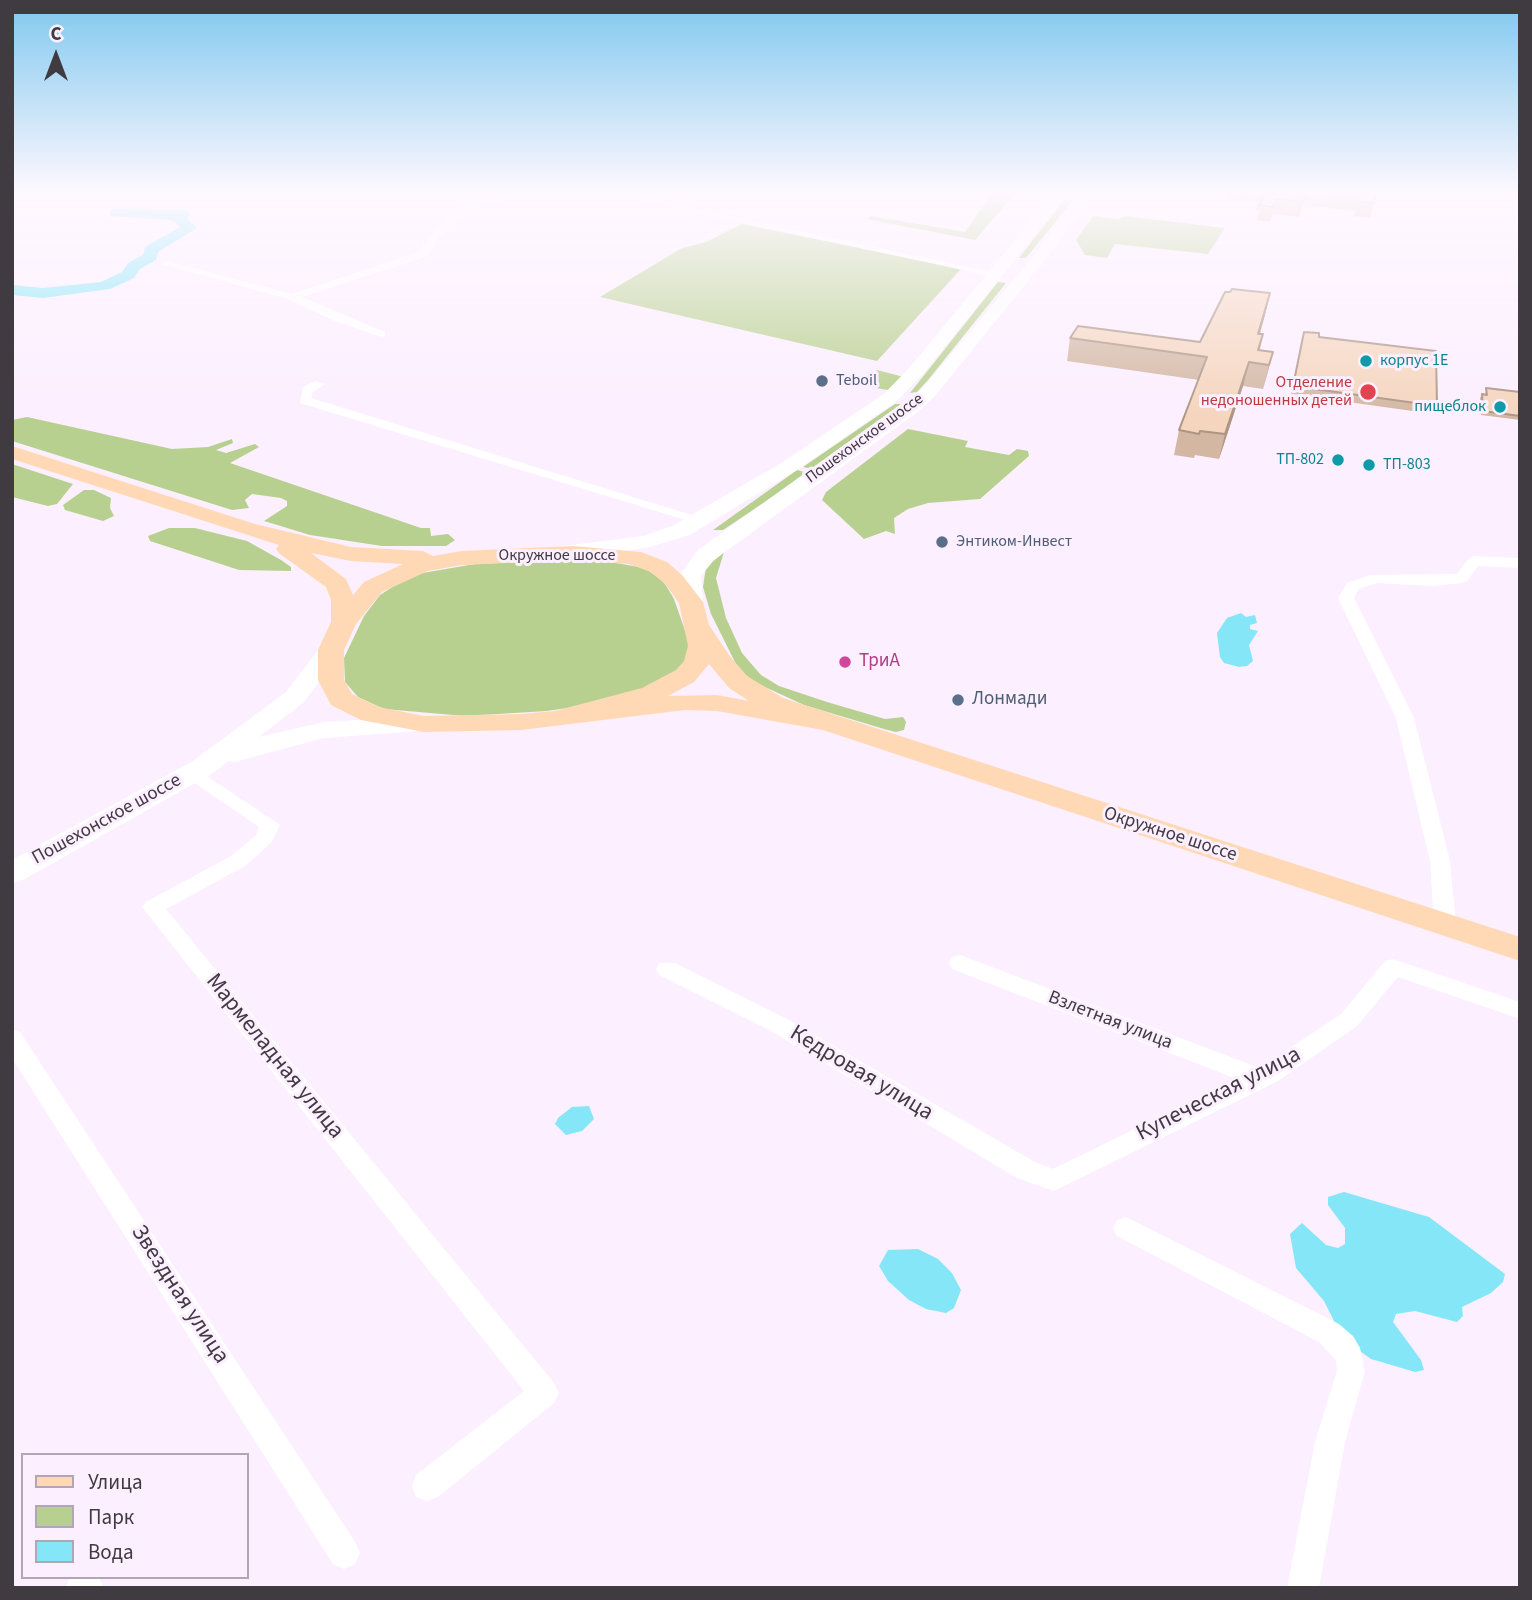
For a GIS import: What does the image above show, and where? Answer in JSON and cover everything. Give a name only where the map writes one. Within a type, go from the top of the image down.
[{"type":"main road","name":"Пошехонское шоссе","points":[[554,553],[646,542],[701,520],[790,466],[891,397],[999,269]]},
{"type":"main road","name":"Пошехонское шоссе","points":[[691,602],[690,576],[706,555],[918,402],[1030,269]]},
{"type":"main road","points":[[891,397],[918,402]]},
{"type":"main road","name":"Окружное шоссе","points":[[12,452],[247,529],[351,554],[462,558],[554,553],[603,554],[644,560],[665,571],[691,602],[699,629],[700,657],[692,669],[670,685],[632,701],[556,719]]},
{"type":"main road","name":"Окружное шоссе","points":[[247,529],[301,556],[330,576],[341,590],[344,622]]},
{"type":"main road","name":"Окружное шоссе","points":[[462,558],[423,565],[384,580],[366,594],[344,622],[331,650],[331,680],[341,699],[371,714],[424,724],[482,725],[556,719],[685,702],[717,703],[821,722]]},
{"type":"main road","name":"Окружное шоссе","points":[[699,629],[719,660],[748,691],[773,704],[821,722],[1520,949]]},
{"type":"main road","points":[[198,770],[295,697],[331,650]]},
{"type":"main road","points":[[198,770],[258,745],[300,734],[345,727],[424,724]]},
{"type":"main road","name":"Пошехонское шоссе","points":[[12,873],[198,770]]},
{"type":"street","points":[[184,269],[292,298],[381,334]]},
{"type":"street","points":[[292,298],[379,269]]},
{"type":"street","points":[[970,269],[995,274]]},
{"type":"street","points":[[319,384],[307,390],[304,400],[701,520]]},
{"type":"street","points":[[1445,925],[1440,862],[1405,718],[1346,598],[1353,586],[1375,578],[1462,578],[1474,561],[1520,563]]},
{"type":"street","name":"Мармеладная улица","points":[[198,770],[270,825],[264,838],[238,861],[153,907],[544,1393],[427,1486]]},
{"type":"street","name":"Взлетная улица","points":[[960,963],[1260,1078]]},
{"type":"street","name":"Купеческая улица","points":[[1054,1180],[1260,1078],[1322,1041],[1349,1020],[1393,967],[1520,1011]]},
{"type":"street","name":"Кедровая улица","points":[[667,969],[781,1026],[1026,1170],[1054,1180]]},
{"type":"street","name":"Звездная улица","points":[[12,1038],[344,1553]]},
{"type":"street","points":[[1126,1228],[1329,1333],[1343,1346],[1350,1358],[1351,1371],[1330,1442],[1303,1588]]},
{"type":"green space","points":[[647,269],[961,269],[877,361],[600,297]]},
{"type":"green space","points":[[998,282],[1006,283],[928,380],[917,392],[910,393]]},
{"type":"green space","points":[[877,370],[902,377],[888,390],[858,385]]},
{"type":"green space","points":[[895,404],[903,404],[813,469],[803,467]]},
{"type":"green space","points":[[27,417],[172,449],[208,447],[232,439],[233,443],[216,450],[226,453],[255,444],[259,447],[230,463],[421,528],[430,528],[431,536],[448,534],[455,540],[446,546],[382,546],[310,535],[264,521],[287,506],[287,501],[281,498],[252,494],[245,500],[249,508],[232,510],[12,441],[12,420]]},
{"type":"green space","points":[[908,429],[968,441],[965,447],[1009,455],[1017,449],[1028,451],[1029,456],[980,499],[928,503],[908,509],[894,518],[895,534],[886,531],[864,539],[822,500],[826,492]]},
{"type":"green space","points":[[12,464],[73,484],[57,504],[48,506],[12,497]]},
{"type":"green space","points":[[797,470],[808,473],[723,530],[713,530]]},
{"type":"green space","points":[[84,490],[94,490],[111,498],[110,508],[114,516],[103,521],[65,510],[63,505]]},
{"type":"green space","points":[[169,528],[195,528],[247,541],[281,560],[291,567],[291,571],[239,570],[150,541],[148,536]]},
{"type":"green space","points":[[724,552],[716,578],[726,618],[742,653],[761,675],[779,686],[827,702],[885,719],[903,717],[906,722],[904,730],[896,732],[804,705],[754,682],[738,668],[711,614],[703,587],[706,567]]},
{"type":"green space","points":[[593,559],[645,568],[664,582],[674,599],[690,645],[687,660],[678,670],[653,687],[580,706],[547,711],[465,716],[384,709],[358,697],[345,682],[344,658],[364,616],[380,595],[411,575],[475,564]]},
{"type":"water","points":[[1241,613],[1246,617],[1255,615],[1257,623],[1250,625],[1250,629],[1258,631],[1249,645],[1253,661],[1247,666],[1239,667],[1224,663],[1220,657],[1217,633],[1227,618]]},
{"type":"water","points":[[589,1106],[594,1119],[582,1131],[566,1135],[555,1124],[558,1118],[572,1107]]},
{"type":"water","points":[[1344,1192],[1429,1217],[1505,1274],[1503,1282],[1491,1293],[1462,1307],[1463,1316],[1457,1322],[1415,1311],[1396,1314],[1393,1322],[1421,1360],[1424,1370],[1415,1372],[1371,1359],[1343,1339],[1324,1301],[1296,1268],[1290,1234],[1302,1223],[1326,1245],[1338,1248],[1345,1244],[1345,1228],[1328,1205],[1328,1197]]},
{"type":"water","points":[[918,1249],[938,1259],[952,1273],[961,1290],[954,1308],[946,1313],[926,1309],[909,1300],[888,1281],[879,1266],[888,1250]]},
{"type":"building","points":[[1232,289],[1270,293],[1258,334],[1263,334],[1258,350],[1273,352],[1269,365],[1249,362],[1225,434],[1200,431],[1199,434],[1179,430],[1207,357],[1070,338],[1078,326],[1200,342],[1225,292]]},
{"type":"building","points":[[1304,332],[1319,333],[1319,337],[1436,351],[1437,406],[1293,386]]},
{"type":"building","name":"пищеблок","points":[[1486,388],[1520,392],[1520,416],[1483,411],[1482,394],[1487,395]]},
{"type":"waterway","points":[[12,290],[43,293],[104,286],[128,275],[132,269]]},
{"type":"place","name":"корпус 1Е","points":[[1366,361]]},
{"type":"place","name":"Teboil","points":[[822,381]]},
{"type":"place","name":"Отделение недоношенных детей","points":[[1368,392]]},
{"type":"place","name":"пищеблок","points":[[1500,407]]},
{"type":"place","name":"ТП-802","points":[[1338,460]]},
{"type":"place","name":"ТП-803","points":[[1369,465]]},
{"type":"place","name":"Энтиком-Инвест","points":[[942,542]]},
{"type":"place","name":"ТриА","points":[[845,662]]},
{"type":"place","name":"Лонмади","points":[[958,700]]}]
